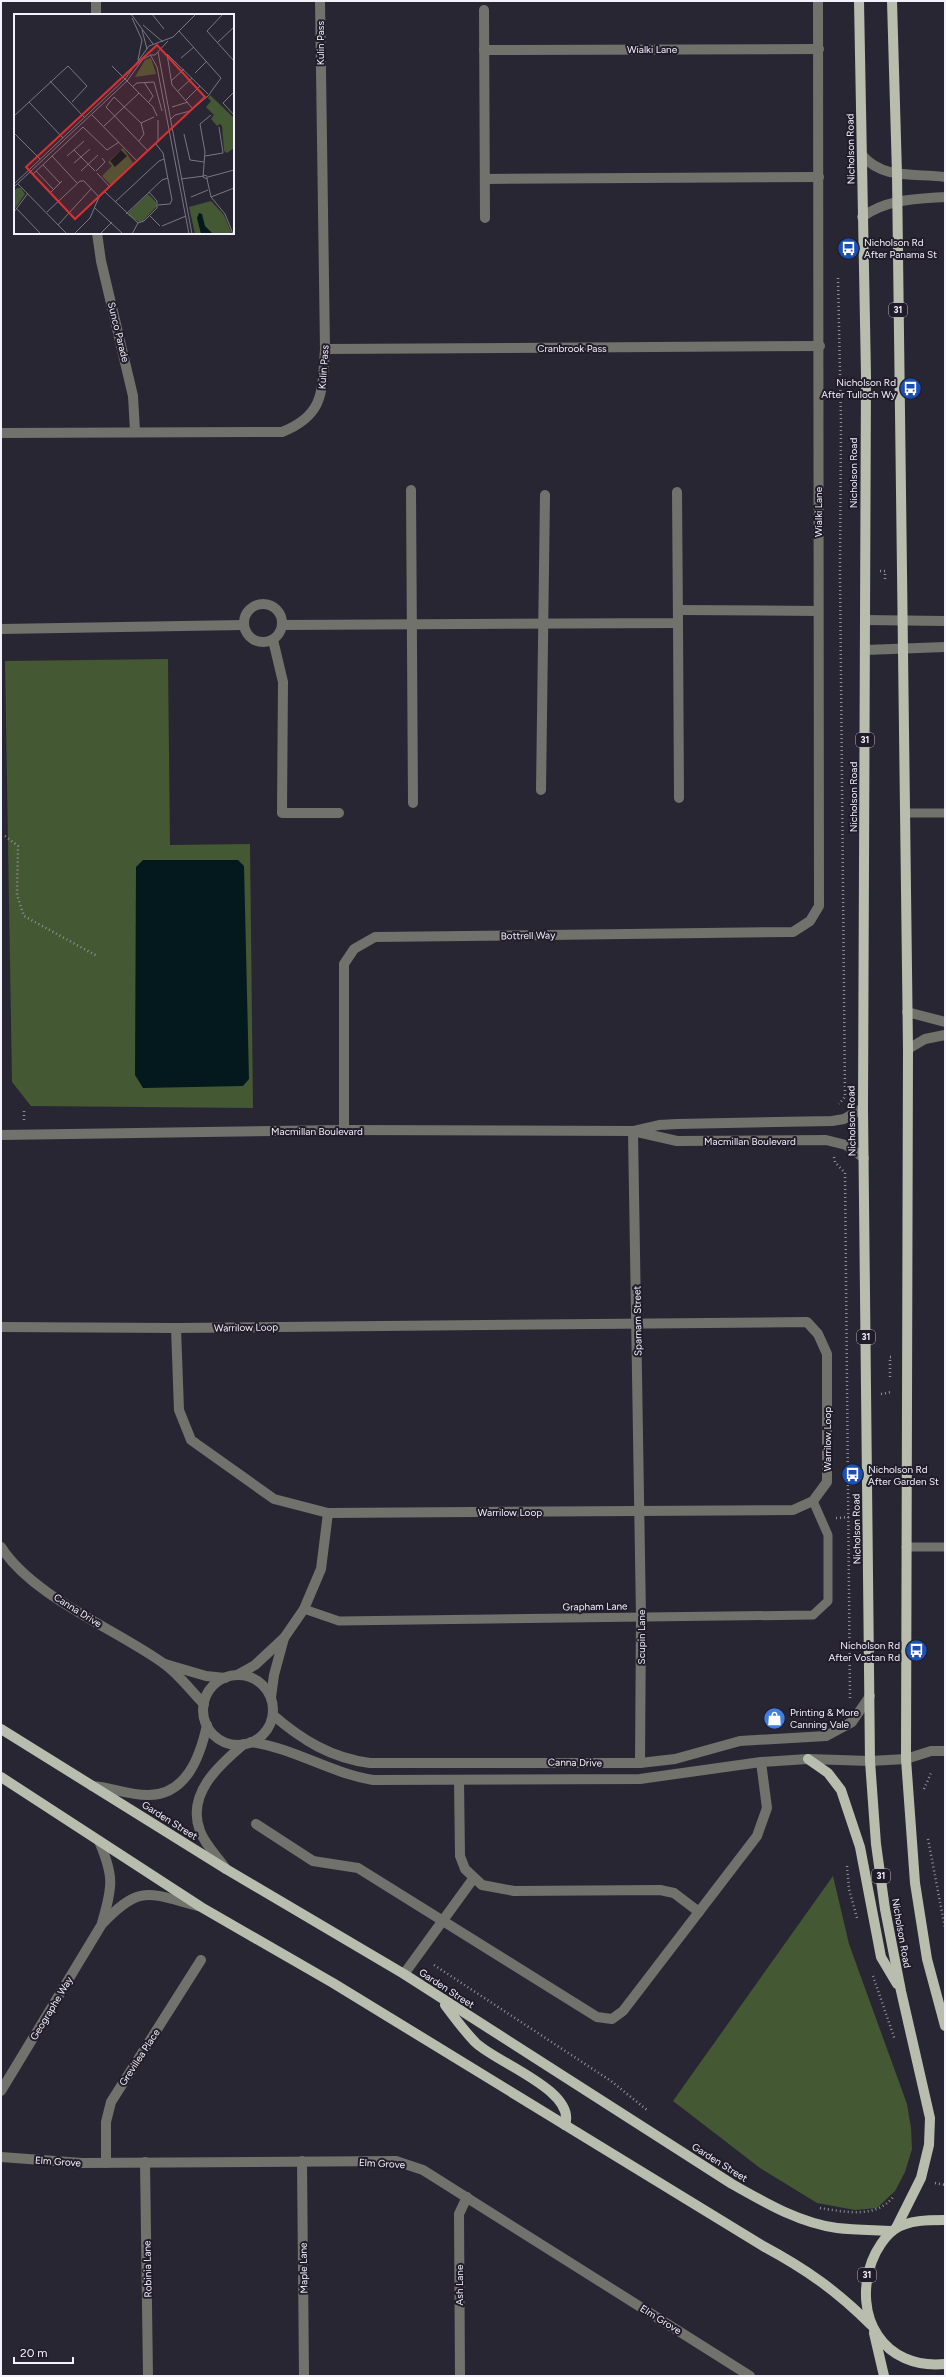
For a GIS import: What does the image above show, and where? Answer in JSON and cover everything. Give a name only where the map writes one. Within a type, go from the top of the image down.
[{"type":"main road","name":"Nicholson Road","points":[[859,1],[866,376],[863,1108],[870,1761],[876,1844],[889,1933],[930,2118],[929,2145],[921,2178],[894,2229]]},
{"type":"main road","name":"Nicholson Road","points":[[892,1],[897,174],[908,1049],[906,1759],[915,1883],[931,1976],[945,2026]]},
{"type":"main road","name":"Garden Street","points":[[1,1729],[226,1870],[404,1974],[439,1999],[560,2073],[732,2184],[769,2205],[802,2219],[836,2228],[894,2229]]},
{"type":"main road","points":[[808,1759],[828,1773],[841,1790],[860,1848],[881,1957],[901,1990]]},
{"type":"main road","points":[[1,1777],[202,1907],[315,1973],[816,2276],[843,2297],[889,2349],[911,2362],[934,2365],[945,2364]]},
{"type":"main road","name":"31","points":[[931,1976],[945,2003]]},
{"type":"main road","points":[[439,1999],[477,2044],[557,2096],[566,2109],[568,2117],[565,2125]]},
{"type":"main road","points":[[894,2229],[921,2220],[945,2220]]},
{"type":"main road","name":"31","points":[[872,2329],[866,2299],[867,2274],[876,2251],[894,2229]]},
{"type":"main road","points":[[872,2329],[884,2376]]},
{"type":"street","points":[[96,1],[96,14]]},
{"type":"street","name":"Kulin Pass","points":[[1,433],[135,431],[282,432],[295,427],[309,418],[319,402],[325,349],[320,1]]},
{"type":"street","name":"Wialki Lane","points":[[818,1],[820,346],[818,611],[819,848]]},
{"type":"street","points":[[484,10],[485,218]]},
{"type":"street","name":"Wialki Lane","points":[[484,50],[819,49]]},
{"type":"street","points":[[862,155],[869,164],[897,174],[945,177]]},
{"type":"street","points":[[486,178],[819,177]]},
{"type":"street","points":[[862,217],[874,208],[897,202],[945,197]]},
{"type":"street","name":"Sunco Parade","points":[[97,234],[101,261],[133,396],[135,431]]},
{"type":"street","name":"Cranbrook Pass","points":[[325,349],[820,346]]},
{"type":"street","points":[[411,490],[413,803]]},
{"type":"street","points":[[677,492],[679,798]]},
{"type":"street","points":[[542,790],[545,495]]},
{"type":"street","points":[[263,603],[272,605],[280,612],[282,624],[280,632],[273,640],[261,642],[252,639],[243,625],[245,614],[253,606],[263,603]]},
{"type":"street","points":[[678,610],[818,611]]},
{"type":"street","points":[[865,620],[902,619],[945,621]]},
{"type":"street","points":[[282,624],[678,623]]},
{"type":"street","points":[[1,629],[243,625]]},
{"type":"street","points":[[273,640],[283,682],[282,813],[339,813]]},
{"type":"street","points":[[866,650],[945,648]]},
{"type":"street","name":"Bottrell Way","points":[[344,1130],[344,964],[354,950],[375,937],[793,932],[810,921],[819,906],[819,848]]},
{"type":"street","points":[[907,1012],[945,1022]]},
{"type":"street","points":[[908,1049],[925,1039],[945,1034]]},
{"type":"street","name":"Macmillan Boulevard","points":[[633,1131],[658,1125],[677,1124],[832,1121],[844,1119],[863,1108]]},
{"type":"street","name":"Macmillan Boulevard","points":[[1,1135],[344,1130],[633,1131],[676,1141],[826,1140],[846,1145],[864,1158]]},
{"type":"street","name":"Sparnam Street","points":[[633,1131],[640,1511]]},
{"type":"street","name":"Warrilow Loop","points":[[1,1328],[176,1328],[807,1322],[818,1334],[827,1354],[827,1482],[813,1501],[793,1510],[328,1513],[274,1499],[191,1440],[179,1410],[176,1328]]},
{"type":"street","name":"Scupin Lane","points":[[640,1511],[640,1763]]},
{"type":"street","points":[[248,1743],[233,1744],[222,1741],[212,1734],[204,1716],[204,1704],[208,1693],[215,1684],[225,1678],[237,1675],[255,1665],[284,1638],[304,1609],[322,1569],[328,1513]]},
{"type":"street","name":"Canna Drive","points":[[1,1547],[10,1561],[32,1581],[165,1664],[204,1704]]},
{"type":"street","points":[[226,1870],[200,1832],[196,1817],[197,1806],[206,1783],[215,1771],[248,1743],[261,1736],[269,1726],[273,1715],[271,1697],[273,1677],[284,1638]]},
{"type":"street","name":"Canna Drive","points":[[165,1664],[206,1676],[225,1678]]},
{"type":"street","points":[[237,1675],[258,1680],[266,1688],[271,1697]]},
{"type":"street","name":"Canna Drive","points":[[273,1715],[304,1740],[325,1751],[352,1761],[640,1763],[675,1759],[740,1741],[826,1736],[852,1722],[870,1696]]},
{"type":"street","points":[[92,1786],[146,1795],[170,1791],[180,1784],[189,1773],[203,1746],[207,1725]]},
{"type":"street","name":"Canna Drive","points":[[248,1743],[286,1750],[350,1776],[373,1780],[640,1779],[761,1762],[808,1759],[870,1761],[906,1759],[931,1751],[945,1751]]},
{"type":"street","points":[[256,1824],[313,1861],[358,1868],[597,2017],[612,2019],[623,2011],[756,1836],[767,1808],[761,1762]]},
{"type":"street","points":[[458,1780],[460,1856],[465,1869],[473,1879],[482,1885],[514,1890],[660,1890],[674,1893],[699,1912]]},
{"type":"street","name":"Geographe Way","points":[[99,1841],[111,1873],[110,1893],[102,1924]]},
{"type":"street","points":[[404,1974],[473,1879]]},
{"type":"street","name":"Geographe Way","points":[[1,2091],[102,1924],[118,1907],[135,1897],[146,1894],[202,1907]]},
{"type":"street","name":"Grevillea Place","points":[[106,2163],[106,2122],[111,2102],[201,1960]]},
{"type":"street","name":"Elm Grove","points":[[1,2157],[106,2163],[396,2161],[411,2164],[750,2376]]},
{"type":"street","name":"Maple Lane","points":[[302,2161],[304,2376]]},
{"type":"street","name":"Robinia Lane","points":[[145,2162],[148,2376]]},
{"type":"street","name":"Ash Lane","points":[[460,2376],[459,2214],[466,2197]]},
{"type":"lane","points":[[905,813],[945,813]]},
{"type":"lane","name":"Grapham Lane","points":[[304,1609],[339,1621],[813,1615],[828,1602],[828,1535],[813,1501]]},
{"type":"lane","points":[[906,1547],[945,1547]]},
{"type":"path","points":[[836,1106],[845,1098],[840,572],[842,422],[838,278]]},
{"type":"path","points":[[878,571],[885,571],[886,583]]},
{"type":"path","points":[[5,836],[18,846],[17,895],[24,916],[97,956]]},
{"type":"path","points":[[834,1162],[845,1173],[849,1396],[850,1699]]},
{"type":"path","points":[[890,1379],[890,1357],[908,1356]]},
{"type":"path","points":[[849,1396],[890,1393],[890,1386]]},
{"type":"path","points":[[921,1796],[931,1773]]},
{"type":"path","points":[[927,1833],[945,1928]]},
{"type":"path","points":[[846,1859],[849,1889],[857,1920]]},
{"type":"path","points":[[434,1965],[611,2081],[648,2111]]},
{"type":"path","points":[[872,1972],[890,2021],[896,2044]]},
{"type":"path","points":[[814,2206],[860,2212],[878,2210],[888,2203],[898,2190]]},
{"type":"green space","points":[[168,659],[170,845],[250,844],[253,1108],[31,1106],[12,1082],[5,661]]},
{"type":"green space","points":[[833,1876],[849,1944],[907,2104],[911,2128],[912,2149],[905,2172],[895,2191],[877,2208],[855,2210],[817,2203],[760,2168],[673,2101]]},
{"type":"shaded area","points":[[143,860],[238,860],[244,866],[249,1079],[243,1086],[143,1088],[135,1075],[136,867]]},
{"type":"place","name":"Nicholson Rd After Panama St","points":[[849,248]]},
{"type":"place","name":"Nicholson Rd After Tulloch Wy","points":[[911,388]]},
{"type":"place","name":"Nicholson Rd After Garden St","points":[[853,1475]]},
{"type":"place","name":"Nicholson Rd After Vostan Rd","points":[[916,1651]]},
{"type":"place","name":"Printing & More Canning Vale","points":[[774,1718]]}]
